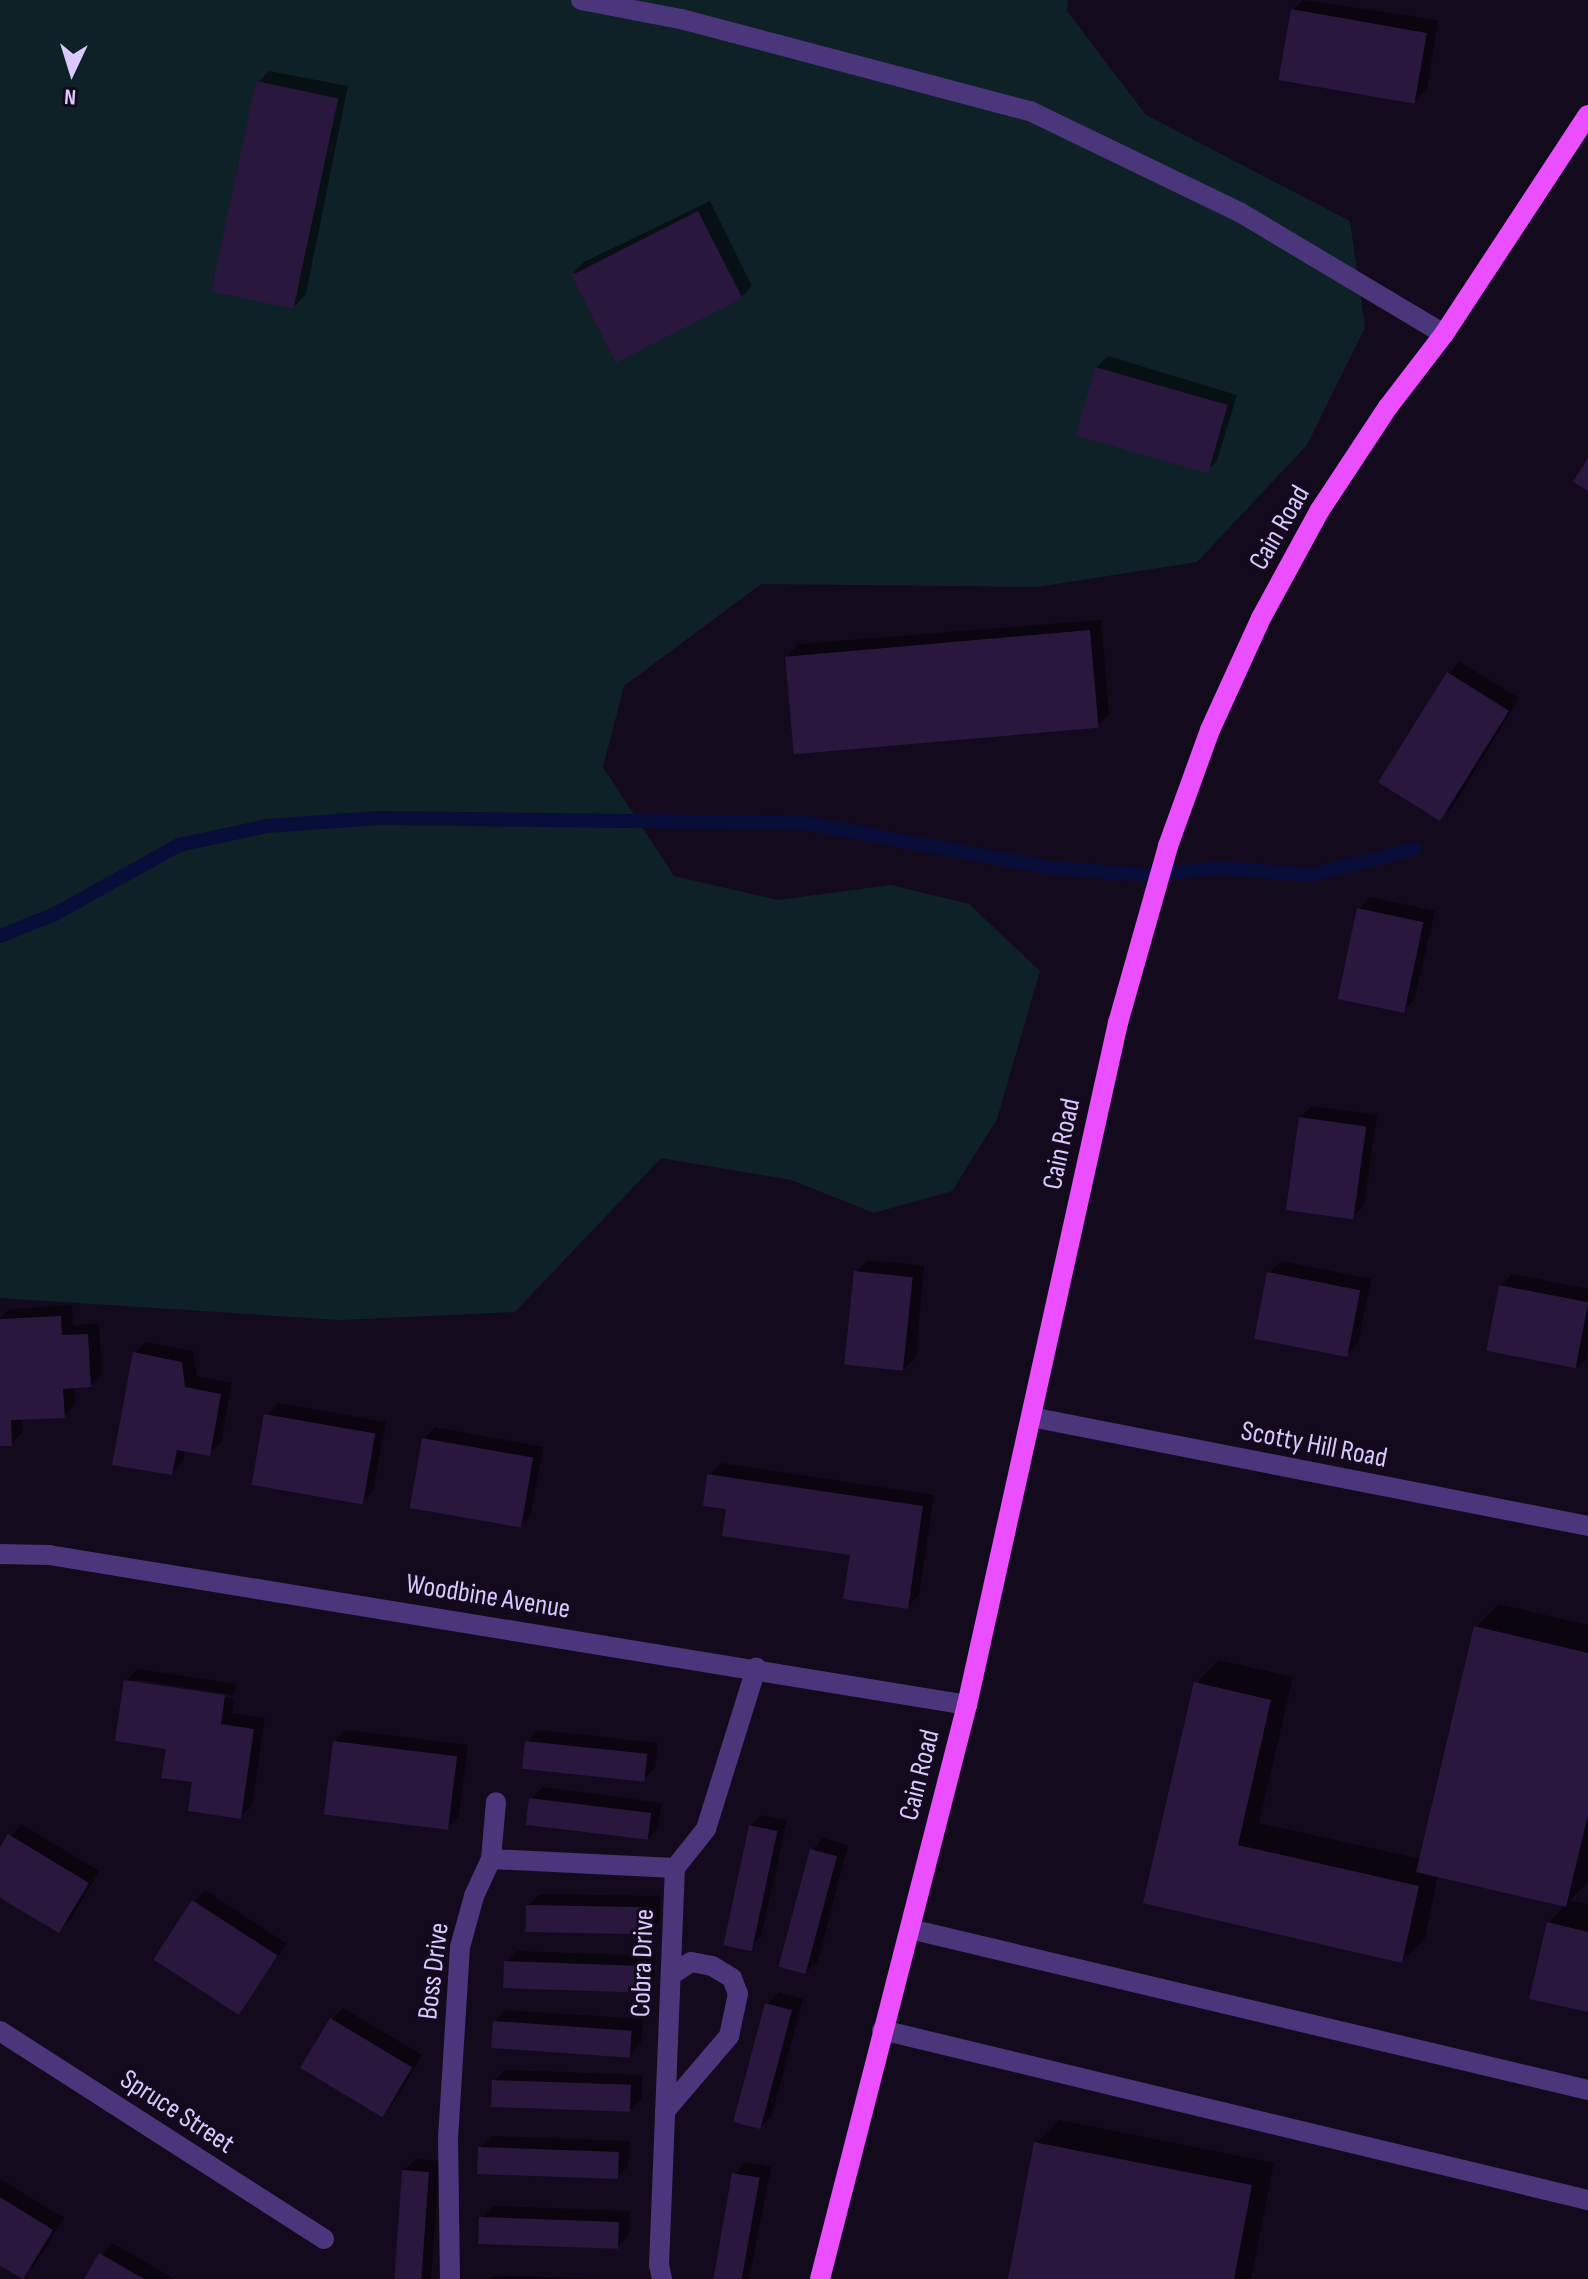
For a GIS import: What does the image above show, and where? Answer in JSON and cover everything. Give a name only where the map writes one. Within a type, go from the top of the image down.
[{"type":"main road","name":"Cain Road","points":[[820,2279],[967,1705],[1118,1023],[1168,846],[1210,730],[1261,618],[1320,510],[1388,407],[1444,334],[1588,115]]},
{"type":"street","points":[[581,0],[681,19],[1030,111],[1241,213],[1444,334]]},
{"type":"street","name":"Scotty Hill Road","points":[[1031,1417],[1588,1526]]},
{"type":"street","name":"Woodbine Avenue","points":[[0,1554],[49,1555],[756,1668],[967,1705]]},
{"type":"street","points":[[491,1859],[675,1868],[706,1829],[756,1668]]},
{"type":"street","name":"Boss Drive","points":[[450,2279],[448,2138],[460,1947],[474,1896],[491,1859],[496,1802]]},
{"type":"street","name":"Cobra Drive","points":[[662,2279],[659,2265],[675,1868]]},
{"type":"street","points":[[910,1929],[1588,2090]]},
{"type":"street","points":[[665,2111],[729,2036],[738,1994],[732,1978],[712,1966],[691,1962],[671,1975]]},
{"type":"street","points":[[882,2030],[1588,2200]]},
{"type":"street","name":"Spruce Street","points":[[0,2031],[324,2239]]},
{"type":"shaded area","points":[[0,0],[1068,0],[1067,11],[1146,115],[1350,221],[1365,327],[1307,445],[1197,562],[1037,587],[761,584],[624,686],[603,767],[674,876],[778,900],[891,885],[969,904],[1040,971],[997,1119],[952,1191],[874,1213],[791,1180],[661,1158],[515,1312],[340,1320],[0,1298]]},
{"type":"building","points":[[1291,9],[1427,33],[1414,104],[1278,80]]},
{"type":"building","points":[[256,81],[338,98],[293,309],[211,291]]},
{"type":"building","points":[[698,211],[742,298],[616,363],[571,275]]},
{"type":"building","points":[[1095,367],[1228,405],[1208,473],[1075,435]]},
{"type":"building","points":[[1588,458],[1588,491],[1573,482]]},
{"type":"building","points":[[1090,630],[1099,728],[794,754],[785,657]]},
{"type":"building","points":[[1447,672],[1509,711],[1440,821],[1378,782]]},
{"type":"building","points":[[1357,908],[1424,922],[1404,1013],[1338,999]]},
{"type":"building","points":[[1299,1117],[1366,1126],[1353,1220],[1286,1210]]},
{"type":"building","points":[[854,1271],[913,1277],[903,1371],[844,1364]]},
{"type":"building","points":[[1267,1272],[1360,1290],[1347,1357],[1254,1339]]},
{"type":"building","points":[[1499,1285],[1588,1302],[1576,1368],[1486,1351]]},
{"type":"building","points":[[61,1316],[62,1335],[88,1334],[91,1387],[63,1389],[65,1418],[11,1420],[12,1446],[0,1446],[0,1319]]},
{"type":"building","points":[[133,1352],[182,1362],[185,1387],[221,1394],[210,1456],[177,1450],[172,1475],[112,1465]]},
{"type":"building","points":[[264,1414],[375,1434],[363,1505],[251,1485]]},
{"type":"building","points":[[422,1438],[533,1458],[521,1528],[410,1508]]},
{"type":"building","points":[[707,1474],[923,1506],[908,1609],[843,1599],[850,1555],[722,1536],[726,1509],[703,1506]]},
{"type":"building","points":[[1474,1626],[1588,1653],[1588,1815],[1566,1907],[1416,1872]]},
{"type":"building","points":[[124,1680],[225,1695],[221,1724],[254,1729],[241,1819],[188,1811],[192,1782],[161,1778],[166,1749],[115,1741]]},
{"type":"building","points":[[1194,1682],[1271,1700],[1238,1845],[1419,1886],[1402,1963],[1143,1903]]},
{"type":"building","points":[[333,1741],[457,1756],[448,1830],[324,1814]]},
{"type":"building","points":[[525,1741],[647,1754],[644,1782],[522,1769]]},
{"type":"building","points":[[529,1798],[651,1813],[648,1840],[526,1825]]},
{"type":"building","points":[[749,1825],[777,1831],[752,1951],[723,1945]]},
{"type":"building","points":[[8,1834],[89,1883],[59,1933],[0,1898],[0,1847]]},
{"type":"building","points":[[810,1849],[837,1856],[805,1974],[778,1967]]},
{"type":"building","points":[[192,1900],[278,1956],[239,2015],[153,1960]]},
{"type":"building","points":[[526,1905],[649,1907],[649,1934],[526,1932]]},
{"type":"building","points":[[1547,1922],[1588,1932],[1588,2012],[1529,1999]]},
{"type":"building","points":[[504,1961],[644,1966],[643,1993],[503,1988]]},
{"type":"building","points":[[765,2003],[792,2010],[760,2129],[733,2122]]},
{"type":"building","points":[[330,2018],[412,2067],[382,2117],[300,2068]]},
{"type":"building","points":[[493,2021],[632,2031],[630,2058],[491,2048]]},
{"type":"building","points":[[492,2080],[631,2085],[630,2112],[491,2107]]},
{"type":"building","points":[[1034,2142],[1252,2185],[1234,2279],[1008,2279]]},
{"type":"building","points":[[478,2147],[619,2152],[618,2179],[477,2174]]},
{"type":"building","points":[[402,2170],[429,2172],[421,2279],[394,2279]]},
{"type":"building","points":[[732,2173],[760,2178],[742,2279],[713,2279]]},
{"type":"building","points":[[0,2197],[53,2230],[23,2279],[0,2266]]},
{"type":"building","points":[[479,2217],[619,2222],[618,2249],[478,2244]]},
{"type":"building","points":[[99,2253],[144,2279],[84,2279]]},
{"type":"waterway","points":[[0,936],[55,914],[179,845],[267,826],[378,818],[805,823],[1049,868],[1151,875],[1221,868],[1311,875],[1415,849]]}]
